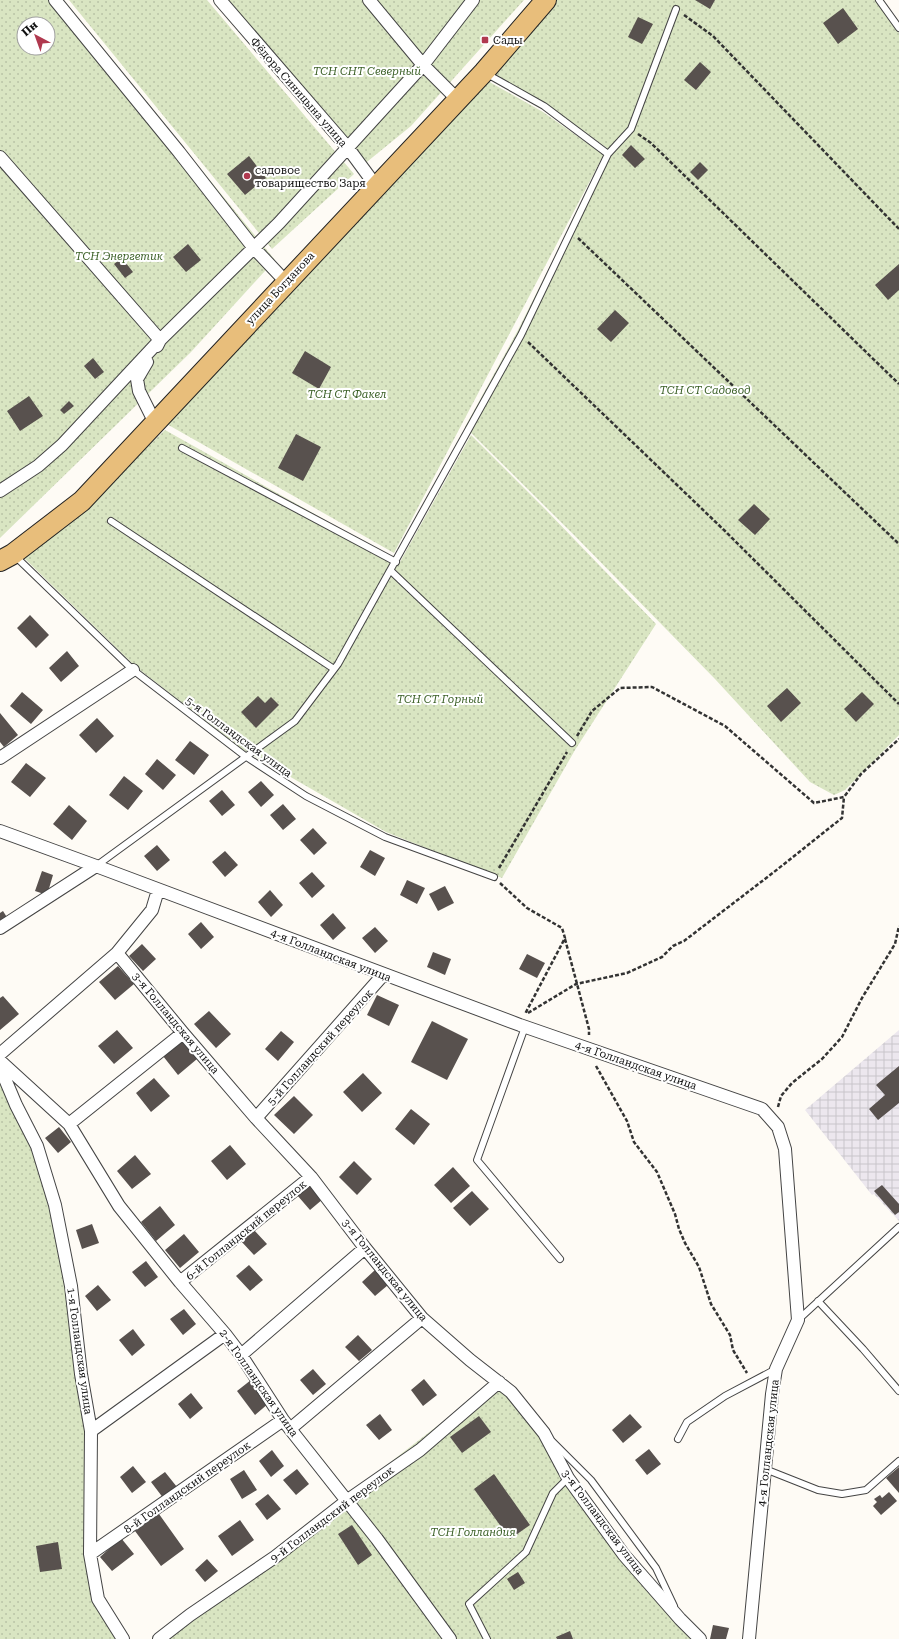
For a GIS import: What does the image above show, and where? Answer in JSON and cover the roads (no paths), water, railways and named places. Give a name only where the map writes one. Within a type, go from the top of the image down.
[{"type":"main road","name":"улица Богданова","points":[[6,558],[82,501],[484,72],[546,0]]},
{"type":"street","points":[[55,0],[179,152],[253,247],[286,282]]},
{"type":"street","name":"Фёдора Синицына улица","points":[[220,0],[348,148],[376,186]]},
{"type":"street","points":[[369,0],[424,65],[458,100]]},
{"type":"street","points":[[0,491],[38,466],[62,445],[160,340],[279,223],[424,65],[473,0]]},
{"type":"street","points":[[0,157],[160,340]]},
{"type":"street","points":[[155,423],[139,391],[137,379],[160,340]]},
{"type":"street","points":[[0,758],[133,670]]},
{"type":"street","name":"4-я Голландская улица","points":[[0,832],[96,866],[384,975],[523,1022],[588,1049],[762,1109],[778,1127],[785,1149],[798,1320],[776,1369],[772,1394],[749,1639]]},
{"type":"street","points":[[0,928],[96,866]]},
{"type":"street","points":[[0,1054],[117,953],[152,910],[158,890]]},
{"type":"street","name":"3-я Голландская улица","points":[[117,953],[256,1118],[312,1177],[365,1248],[422,1318],[470,1360],[510,1392],[544,1433],[568,1478],[624,1554],[680,1619],[700,1639]]},
{"type":"street","name":"5-й Голландский переулок","points":[[256,1118],[384,975]]},
{"type":"street","points":[[69,1124],[183,1033]]},
{"type":"street","name":"2-я Голландская улица","points":[[0,1061],[69,1124],[119,1206],[180,1282],[225,1334],[241,1355],[287,1424],[348,1500],[450,1639]]},
{"type":"street","name":"1-я Голландская улица","points":[[0,1067],[16,1106],[37,1146],[55,1205],[71,1286],[81,1374],[91,1431],[90,1554],[98,1599],[123,1639]]},
{"type":"street","name":"6-й Голландский переулок","points":[[180,1282],[312,1177]]},
{"type":"street","points":[[241,1355],[365,1248]]},
{"type":"street","name":"8-й Голландский переулок","points":[[90,1554],[287,1424],[422,1318]]},
{"type":"street","points":[[91,1431],[225,1334]]},
{"type":"street","name":"9-й Голландский переулок","points":[[159,1639],[190,1615],[275,1557],[348,1500],[420,1450],[498,1382]]},
{"type":"lane","points":[[879,0],[899,28]]},
{"type":"lane","points":[[96,866],[295,721],[334,669],[391,571],[521,335],[608,154],[631,129],[676,9]]},
{"type":"lane","points":[[484,72],[544,106],[608,154]]},
{"type":"lane","points":[[182,448],[396,562]]},
{"type":"lane","points":[[111,521],[334,669]]},
{"type":"lane","name":"5-я Голландская улица","points":[[6,558],[133,670],[245,756],[306,796],[385,836],[494,877]]},
{"type":"lane","points":[[391,571],[572,743]]},
{"type":"lane","points":[[523,1022],[477,1160],[560,1259]]},
{"type":"lane","points":[[798,1320],[899,1227]]},
{"type":"lane","points":[[818,1301],[863,1349],[899,1391]]},
{"type":"lane","points":[[678,1439],[687,1422],[725,1396],[776,1369]]},
{"type":"lane","points":[[544,1433],[591,1480],[656,1568],[680,1619]]},
{"type":"lane","points":[[765,1469],[818,1490],[842,1494],[866,1490],[899,1461]]},
{"type":"lane","points":[[487,1639],[469,1604],[526,1552],[553,1493],[568,1478]]},
{"type":"place","name":"Сады","points":[[485,40]]},
{"type":"place","name":"садовое товарищество Заря","points":[[247,176]]},
{"type":"park label","name":"ТСН СНТ Северный","points":[[367,71]]},
{"type":"park label","name":"ТСН Энергетик","points":[[119,256]]},
{"type":"park label","name":"ТСН СТ Садовод","points":[[705,390]]},
{"type":"park label","name":"ТСН СТ Факел","points":[[347,394]]},
{"type":"park label","name":"ТСН СТ Горный","points":[[440,699]]},
{"type":"park label","name":"ТСН Голландия","points":[[473,1532]]}]
